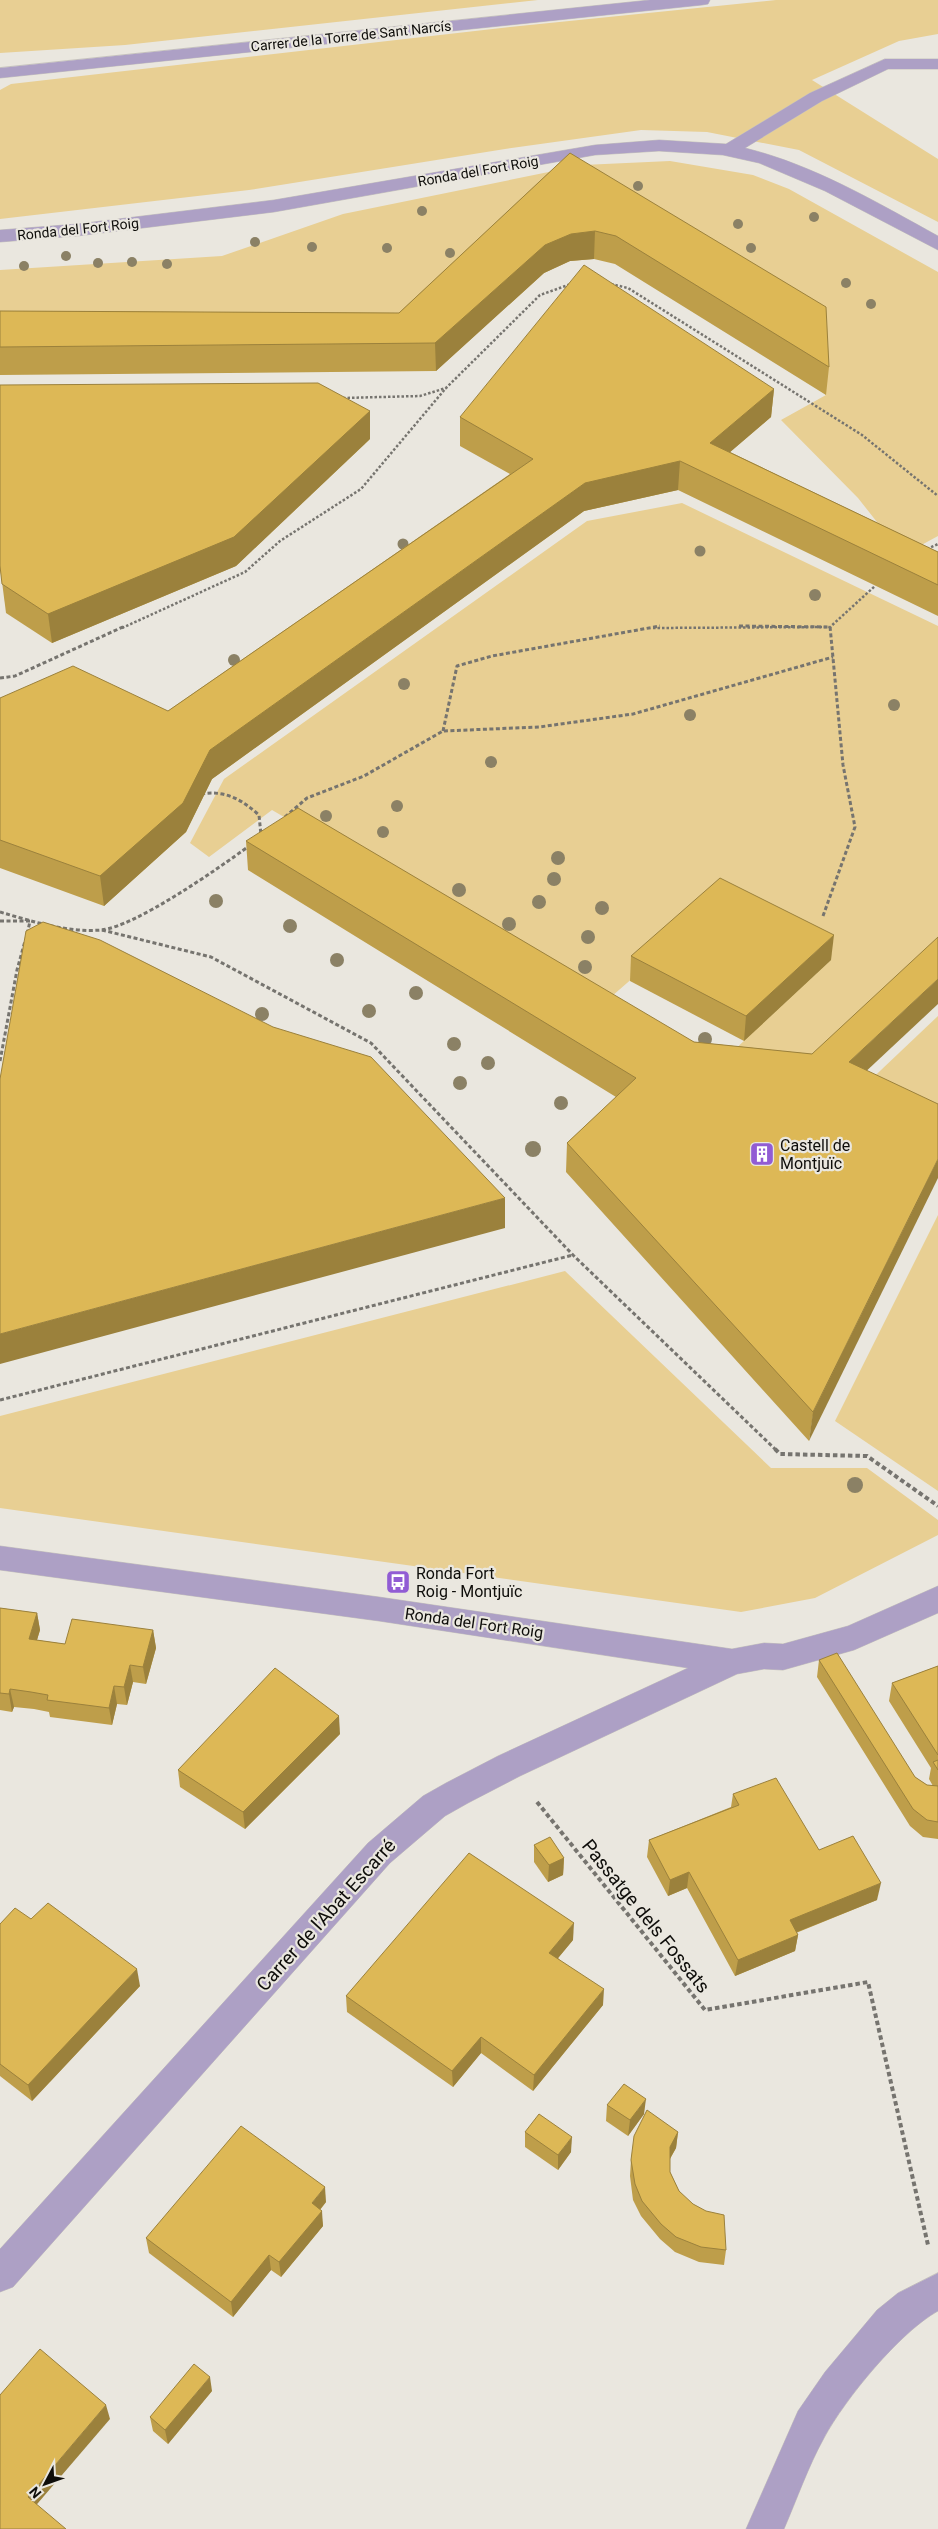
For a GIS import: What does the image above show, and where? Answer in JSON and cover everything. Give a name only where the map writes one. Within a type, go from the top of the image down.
[{"type":"street","name":"Carrer de la Torre de Sant Narcís","points":[[0,73],[436,26],[702,0]]},
{"type":"street","points":[[729,151],[744,139],[816,97],[885,64],[938,64]]},
{"type":"street","name":"Ronda del Fort Roig","points":[[0,236],[86,229],[274,206],[622,146],[670,146],[729,151],[763,158],[804,174],[938,244]]},
{"type":"street","name":"Ronda del Fort Roig","points":[[0,1558],[379,1609],[732,1662],[764,1656],[783,1657],[854,1637],[908,1614],[938,1598]]},
{"type":"street","name":"Carrer de l'Abat Escarré","points":[[0,2275],[379,1852],[434,1806],[509,1766],[732,1662]]},
{"type":"street","points":[[765,2529],[811,2424],[838,2385],[890,2324],[911,2306],[937,2292]]},
{"type":"path","points":[[0,678],[15,676],[245,572],[280,541],[361,489],[446,388],[540,295],[574,284]]},
{"type":"path","points":[[610,284],[628,288],[862,435],[938,496]]},
{"type":"path","points":[[342,398],[420,396],[446,388]]},
{"type":"path","points":[[924,552],[938,544]]},
{"type":"path","points":[[443,731],[457,666],[492,656],[663,626],[830,627],[875,586]]},
{"type":"path","points":[[823,916],[855,826],[843,765],[830,627]]},
{"type":"path","points":[[284,817],[308,798],[364,776],[443,731],[539,727],[633,714],[832,657]]},
{"type":"path","points":[[198,795],[215,791],[239,798],[259,814],[262,836]]},
{"type":"path","points":[[256,840],[269,830]]},
{"type":"path","points":[[102,930],[149,911],[250,845]]},
{"type":"path","points":[[0,912],[30,921]]},
{"type":"path","points":[[0,921],[30,921],[102,930],[211,957],[371,1043],[573,1255],[780,1454],[867,1456],[938,1506]]},
{"type":"path","points":[[0,1061],[17,970],[30,921]]},
{"type":"path","points":[[0,1400],[573,1255]]},
{"type":"path","name":"Passatge dels Fossats","points":[[509,1766],[704,2010],[868,1982],[918,2192],[937,2292]]},
{"type":"shaded area","points":[[0,0],[538,0],[125,45],[0,53]]},
{"type":"shaded area","points":[[776,0],[938,0],[938,34],[899,41],[812,80],[938,159],[938,222],[799,150],[707,132],[641,130],[505,149],[249,190],[0,219],[0,90],[11,84],[510,27]]},
{"type":"shaded area","points":[[670,161],[753,175],[789,189],[938,272],[938,536],[903,555],[858,498],[781,420],[826,395],[570,181],[399,341],[0,339],[0,270],[222,256],[343,214],[583,165]]},
{"type":"shaded area","points":[[682,503],[938,626],[938,950],[806,1073],[731,1053],[831,960],[719,903],[604,1003],[272,810],[209,857],[190,843],[224,779],[587,521]]},
{"type":"shaded area","points":[[938,1016],[938,1128],[861,1089]]},
{"type":"shaded area","points":[[938,1215],[938,1491],[835,1421]]},
{"type":"shaded area","points":[[565,1271],[771,1468],[867,1468],[938,1520],[938,1535],[815,1598],[741,1612],[0,1508],[0,1416]]},
{"type":"building","points":[[570,153],[826,307],[829,367],[616,236],[595,231],[571,234],[545,245],[435,343],[0,347],[0,311],[399,313]]},
{"type":"building","points":[[584,265],[774,389],[710,443],[938,552],[938,585],[680,461],[585,483],[210,750],[183,803],[100,876],[0,840],[0,698],[73,666],[168,711],[533,459],[460,417]]},
{"type":"building","points":[[318,383],[370,411],[234,537],[48,614],[2,584],[0,566],[0,385]]},
{"type":"building","name":"Castell de Montjuïc","points":[[298,808],[694,1042],[812,1054],[938,937],[938,979],[849,1062],[938,1104],[938,1159],[813,1412],[567,1143],[636,1078],[246,841]]},
{"type":"building","points":[[720,878],[834,935],[746,1016],[631,956]]},
{"type":"building","points":[[43,922],[100,940],[273,1027],[371,1057],[505,1198],[0,1334],[0,1079],[26,931]]},
{"type":"building","points":[[0,1608],[37,1613],[29,1639],[65,1644],[72,1619],[153,1630],[143,1667],[130,1665],[124,1687],[114,1686],[109,1708],[47,1700],[48,1695],[10,1689],[9,1694],[0,1693]]},
{"type":"building","points":[[837,1653],[915,1777],[927,1785],[938,1786],[938,1822],[927,1820],[913,1809],[819,1660]]},
{"type":"building","points":[[938,1666],[938,1755],[892,1683]]},
{"type":"building","points":[[275,1668],[339,1716],[243,1812],[178,1770]]},
{"type":"building","points":[[938,1760],[938,1770],[933,1762]]},
{"type":"building","points":[[776,1778],[819,1850],[853,1836],[881,1883],[790,1920],[798,1935],[738,1960],[689,1872],[670,1880],[649,1840],[739,1805],[733,1794]]},
{"type":"building","points":[[550,1837],[564,1858],[549,1865],[534,1845]]},
{"type":"building","points":[[469,1853],[574,1923],[549,1953],[604,1989],[534,2075],[481,2037],[452,2071],[346,1996]]},
{"type":"building","points":[[48,1903],[137,1969],[28,2085],[0,2064],[0,1924],[15,1908],[31,1919]]},
{"type":"building","points":[[624,2084],[646,2099],[630,2120],[607,2105]]},
{"type":"building","points":[[647,2110],[678,2132],[670,2147],[670,2172],[679,2191],[693,2204],[706,2211],[724,2215],[726,2250],[701,2247],[676,2237],[661,2224],[642,2201],[635,2184],[631,2160],[634,2136]]},
{"type":"building","points":[[539,2114],[572,2137],[558,2155],[525,2132]]},
{"type":"building","points":[[241,2126],[325,2187],[312,2203],[322,2211],[279,2262],[269,2255],[231,2302],[146,2238]]},
{"type":"building","points":[[40,2349],[106,2405],[28,2497],[66,2529],[0,2529],[0,2395]]},
{"type":"building","points":[[194,2364],[210,2377],[165,2430],[150,2417]]},
{"type":"place","name":"Castell de Montjuïc","points":[[762,1154]]},
{"type":"place","name":"Ronda Fort Roig - Montjuïc","points":[[398,1582]]}]
